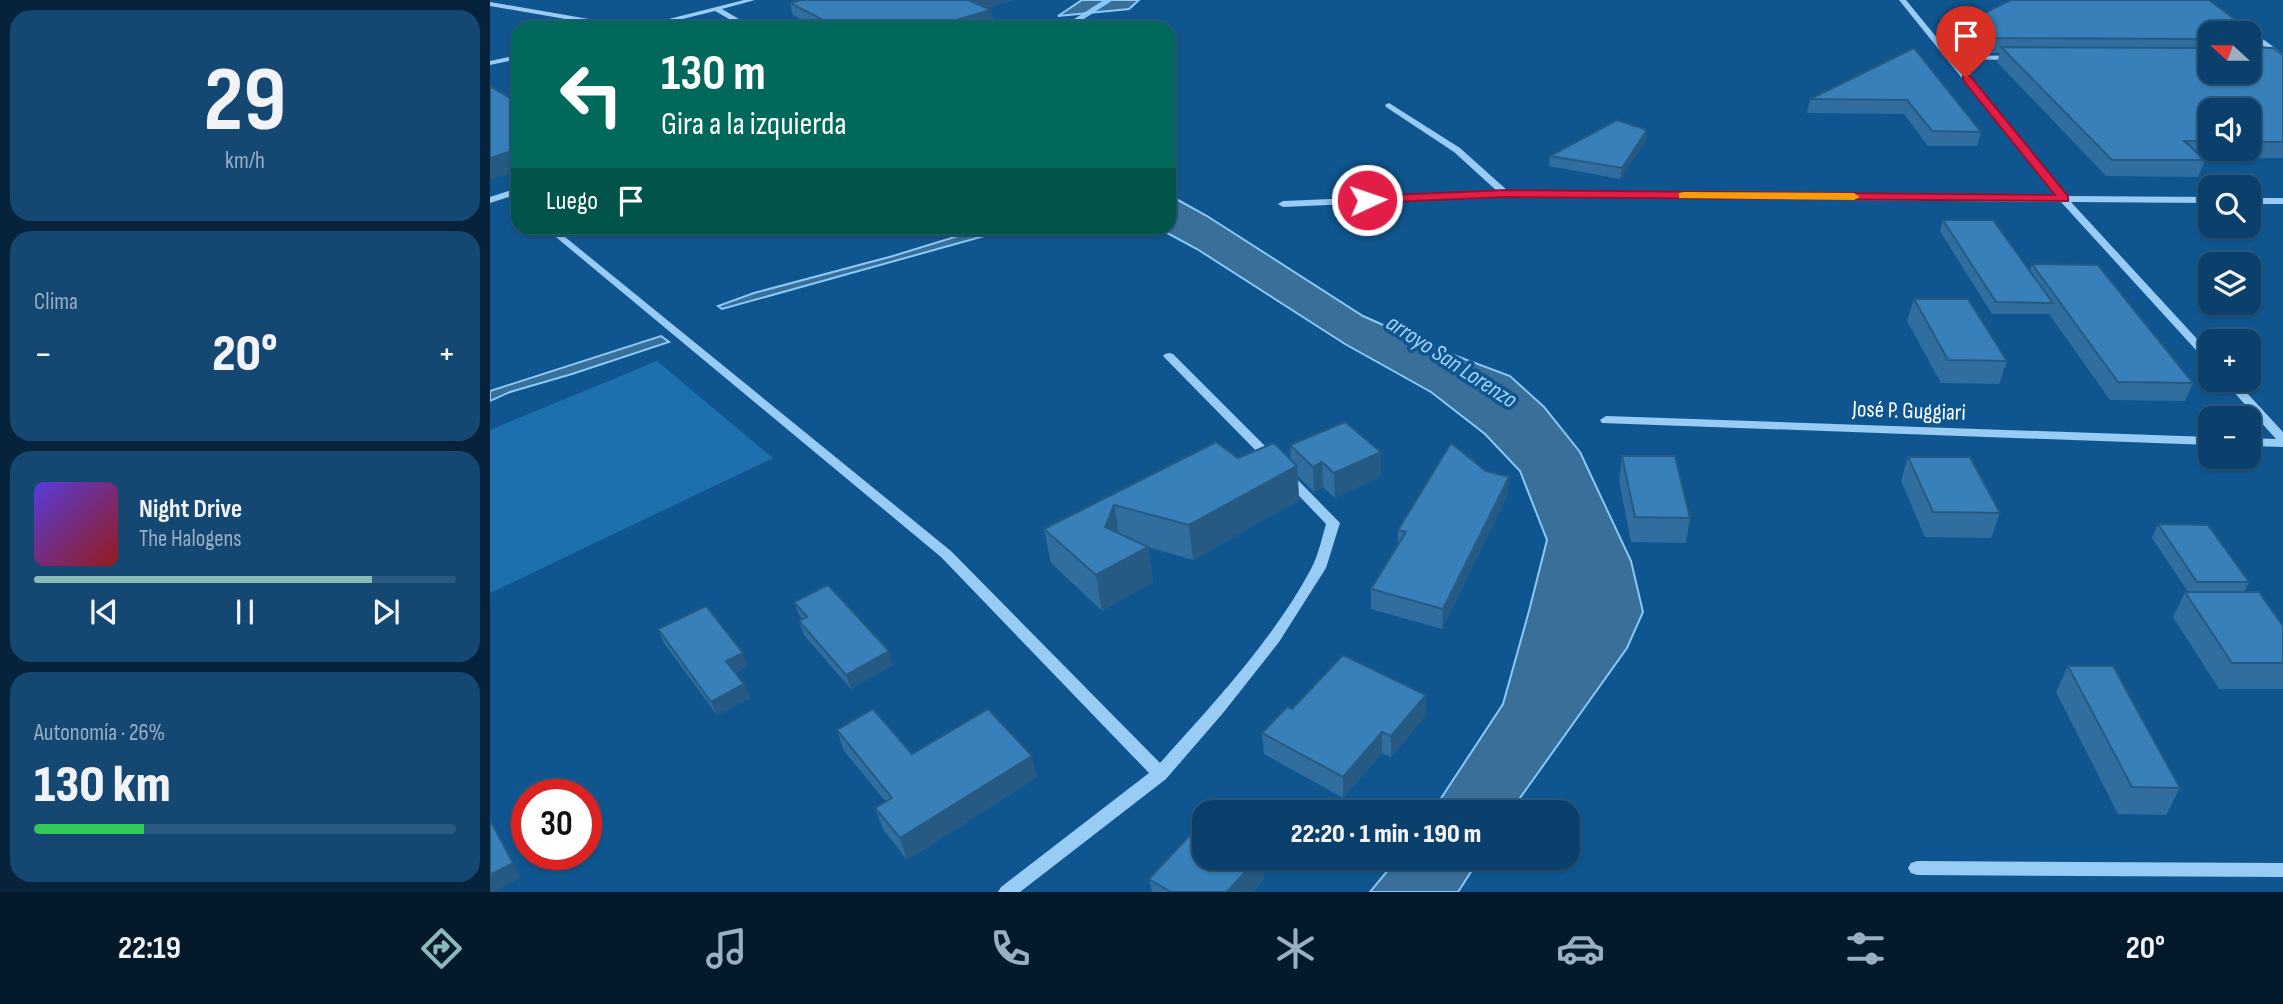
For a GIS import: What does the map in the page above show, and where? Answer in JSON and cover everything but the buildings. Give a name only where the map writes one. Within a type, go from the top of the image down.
[{"type":"street","points":[[666,21],[752,0]]},
{"type":"street","points":[[1902,0],[2064,199],[2198,346]]},
{"type":"street","points":[[490,4],[588,21]]},
{"type":"street","points":[[716,9],[737,21]]},
{"type":"street","points":[[2261,42],[2283,58]]},
{"type":"street","points":[[1950,57],[2018,58]]},
{"type":"street","points":[[490,63],[511,58]]},
{"type":"street","points":[[2272,58],[2283,58]]},
{"type":"street","points":[[1389,105],[1457,150],[1506,194]]},
{"type":"street","points":[[490,200],[511,194]]},
{"type":"street","points":[[1283,204],[1506,194],[2198,200]]},
{"type":"street","points":[[2261,201],[2283,201]]},
{"type":"street","points":[[558,235],[946,554],[1160,774]]},
{"type":"street","points":[[1007,892],[1160,774],[1218,709],[1274,638],[1319,568],[1333,523],[1169,356]]},
{"type":"street","points":[[2240,392],[2283,441]]},
{"type":"street","name":"José P. Guggiari","points":[[1606,421],[2198,441]]},
{"type":"street","points":[[2261,442],[2283,441]]},
{"type":"street","points":[[1917,868],[2283,870]]},
{"type":"shaded area","points":[[657,361],[773,458],[490,593],[490,430]]},
{"type":"water","points":[[1082,0],[1139,0],[1129,9],[1058,16]]},
{"type":"water","points":[[1176,199],[1363,316],[1435,348],[1510,376],[1544,407],[1580,452],[1631,561],[1643,612],[1627,648],[1519,800],[1440,800],[1503,704],[1547,540],[1520,471],[1485,434],[1431,392],[1345,344],[1171,235],[1176,235]]},
{"type":"water","points":[[961,235],[988,235],[722,309],[718,306],[754,293]]},
{"type":"water","points":[[661,336],[669,342],[510,392],[490,401],[490,391]]},
{"type":"water","points":[[1388,870],[1472,870],[1458,892],[1370,892]]},
{"type":"waterway","name":"arroyo San Lorenzo","points":[[1075,21],[1109,0]]},
{"type":"slow traffic","points":[[1684,195],[1854,197]]},
{"type":"route","points":[[1367,200],[1506,194],[2064,199],[1966,78]]}]
